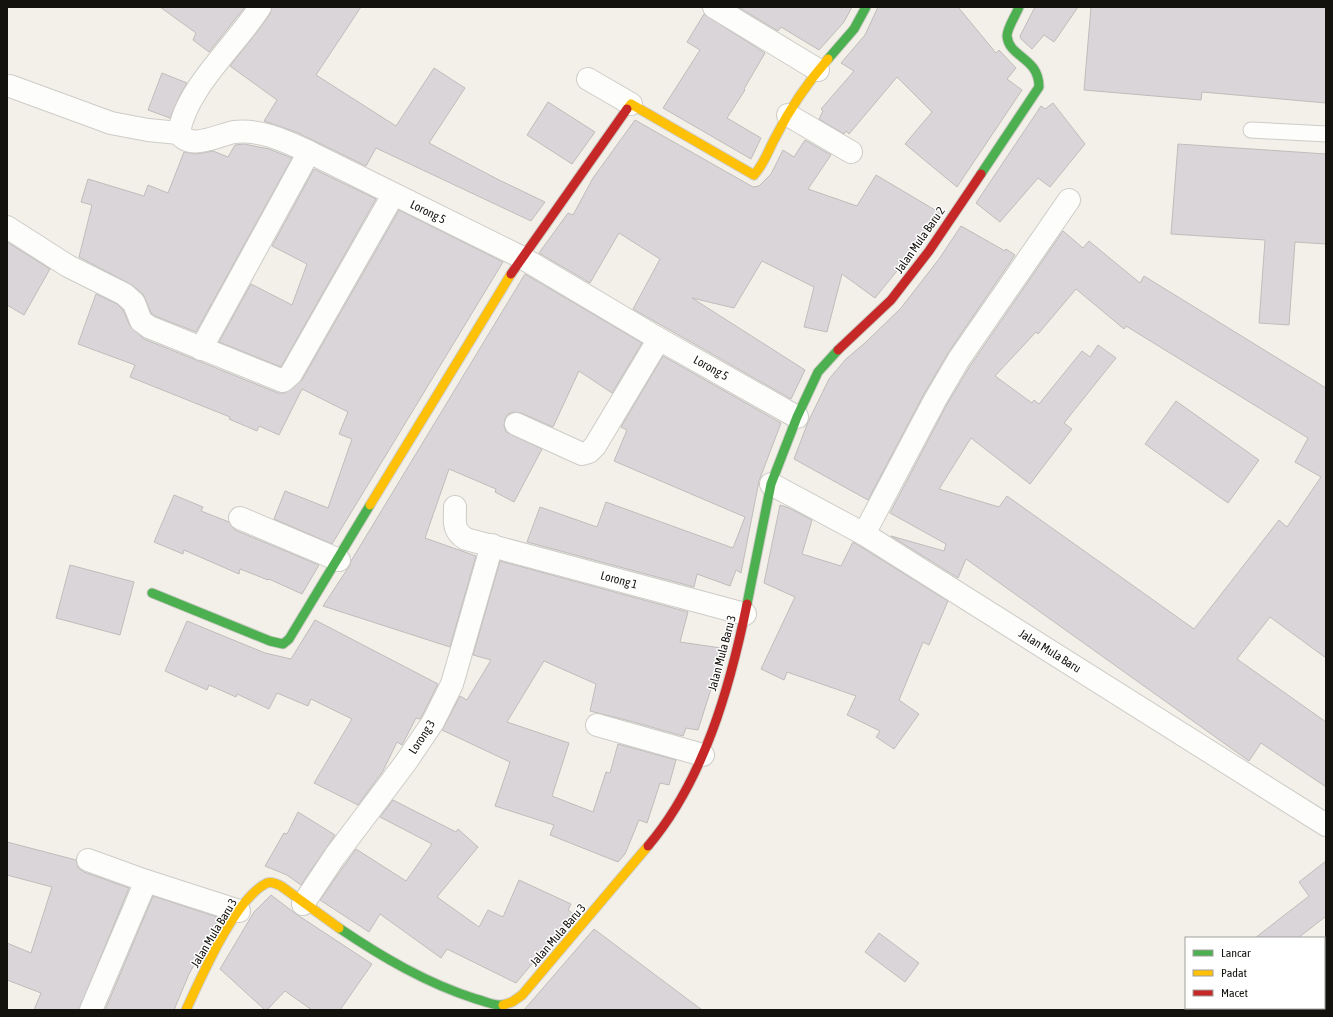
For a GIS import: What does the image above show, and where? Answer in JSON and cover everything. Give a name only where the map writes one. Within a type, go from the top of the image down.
[{"type":"street","points":[[179,133],[180,121],[200,85],[260,7]]},
{"type":"street","points":[[714,7],[818,70]]},
{"type":"street","points":[[588,79],[754,175],[762,166],[775,137],[788,115],[818,70],[854,29],[866,7]]},
{"type":"street","name":"Jalan Mula Baru 2","points":[[771,484],[797,417],[818,372],[837,350],[891,300],[929,251],[1039,87],[1039,76],[1035,68],[1010,46],[1007,34],[1019,7]]},
{"type":"street","name":"Lorong 5","points":[[10,86],[111,123],[179,133],[186,140],[202,141],[234,132],[260,132],[278,137],[521,257],[659,339],[797,417]]},
{"type":"street","points":[[152,593],[260,638],[283,644],[290,640],[521,257],[631,104]]},
{"type":"street","points":[[788,115],[851,152]]},
{"type":"street","points":[[201,349],[309,152]]},
{"type":"street","points":[[7,227],[68,266],[124,294],[134,303],[142,321],[149,327],[283,381],[286,380],[327,313],[393,195]]},
{"type":"street","points":[[864,534],[935,400],[959,359],[1069,200]]},
{"type":"street","points":[[516,424],[582,454],[589,452],[595,446],[659,339]]},
{"type":"street","name":"Jalan Mula Baru","points":[[771,484],[864,534],[1326,825]]},
{"type":"street","name":"Jalan Mula Baru 3","points":[[186,1010],[198,984],[240,911],[262,886],[273,882],[303,904],[405,969],[462,994],[499,1005],[512,1003],[522,995],[659,833],[683,796],[704,755],[728,682],[745,614],[771,484]]},
{"type":"street","name":"Lorong 1","points":[[455,507],[457,532],[466,539],[745,614]]},
{"type":"street","points":[[240,518],[339,560]]},
{"type":"street","name":"Lorong 3","points":[[303,904],[335,856],[406,762],[433,722],[452,684],[492,545]]},
{"type":"street","points":[[597,725],[704,755]]},
{"type":"street","points":[[88,860],[146,881],[240,911]]},
{"type":"street","points":[[91,1010],[146,881]]},
{"type":"lane","points":[[1251,130],[1326,134]]},
{"type":"building","points":[[160,7],[245,7],[209,52],[193,40],[196,33]]},
{"type":"building","points":[[272,7],[361,7],[316,75],[396,126],[434,68],[465,88],[429,143],[497,179],[545,202],[531,221],[376,148],[366,166],[296,132],[264,121],[277,100],[230,66],[270,14]]},
{"type":"building","points":[[738,7],[852,7],[844,22],[819,50],[781,27],[778,31]]},
{"type":"building","points":[[878,7],[958,7],[996,53],[999,50],[1016,68],[1007,79],[1022,90],[957,187],[905,144],[932,112],[897,77],[849,134],[846,131],[844,134],[819,119],[823,111],[821,109],[854,71],[841,63],[865,35]]},
{"type":"building","points":[[1035,7],[1078,7],[1054,42],[1044,35],[1032,49],[1021,39],[1020,36]]},
{"type":"building","points":[[1091,7],[1326,7],[1326,103],[1202,92],[1201,100],[1084,90]]},
{"type":"building","points":[[704,14],[765,53],[744,89],[745,90],[727,118],[761,138],[751,159],[663,108],[700,50],[687,42]]},
{"type":"building","points":[[162,73],[187,83],[170,118],[148,110]]},
{"type":"building","points":[[548,102],[595,132],[572,164],[527,135]]},
{"type":"building","points":[[1053,103],[1085,144],[1050,187],[1038,178],[1000,222],[976,203],[1041,106],[1045,109]]},
{"type":"building","points":[[635,120],[753,187],[759,186],[771,174],[783,150],[794,157],[805,140],[831,155],[808,189],[857,206],[876,175],[940,213],[919,244],[875,298],[842,274],[827,332],[804,327],[814,287],[762,261],[734,308],[692,298],[805,370],[791,399],[633,309],[660,259],[619,233],[590,283],[539,253],[568,213],[573,215],[593,178]]},
{"type":"building","points":[[244,144],[269,149],[292,158],[196,332],[155,316],[151,313],[143,294],[132,285],[79,257],[92,205],[81,202],[88,179],[144,196],[148,185],[168,193],[184,152],[196,154],[213,151],[228,157],[235,145]]},
{"type":"building","points":[[1178,144],[1326,154],[1326,244],[1295,242],[1289,325],[1259,323],[1265,240],[1171,234]]},
{"type":"building","points":[[314,169],[376,199],[281,367],[219,342],[251,284],[292,305],[307,264],[272,246]]},
{"type":"building","points":[[399,210],[503,262],[332,544],[274,519],[285,491],[328,508],[352,439],[339,434],[348,412],[302,389],[279,435],[259,426],[257,431],[229,419],[230,417],[130,377],[135,365],[78,344],[96,294],[117,304],[123,310],[130,326],[144,339],[278,393],[285,393],[302,380]]},
{"type":"building","points":[[961,226],[1005,251],[1006,249],[1015,255],[948,353],[924,394],[868,500],[794,459],[808,422],[829,379],[846,359],[901,308],[939,259]]},
{"type":"building","points":[[1063,231],[1083,248],[1089,241],[1140,283],[1144,276],[1326,388],[1326,658],[1270,617],[1237,659],[1326,722],[1326,787],[1261,743],[1249,761],[966,559],[958,578],[891,536],[944,551],[946,544],[890,513],[946,406],[970,366]],"holes":[[[1076,289],[1124,329],[1126,326],[1308,438],[1295,462],[1321,477],[1287,527],[1279,520],[1194,629],[1007,496],[999,507],[939,489],[971,438],[1030,484],[1072,429],[1064,423],[1116,358],[1098,345],[1090,357],[1082,351],[1039,404],[1034,400],[1032,403],[995,376],[1036,332],[1038,334]]]},
{"type":"building","points":[[7,242],[50,269],[24,315],[7,305]]},
{"type":"building","points":[[525,274],[642,343],[612,393],[579,371],[553,427],[521,413],[514,412],[508,414],[504,425],[506,432],[542,449],[514,502],[495,492],[496,489],[449,469],[425,538],[476,556],[450,647],[323,606],[350,565],[351,561]]},
{"type":"building","points":[[663,356],[781,423],[759,481],[741,573],[736,570],[730,586],[697,574],[694,587],[527,542],[540,507],[597,527],[606,502],[733,548],[745,517],[614,461],[627,430],[621,427]]},
{"type":"building","points":[[1176,401],[1259,460],[1228,503],[1145,444]]},
{"type":"building","points":[[174,495],[203,507],[201,511],[229,522],[235,530],[319,565],[302,594],[269,579],[268,580],[240,569],[239,574],[184,550],[183,554],[154,542]]},
{"type":"building","points":[[780,505],[812,520],[802,554],[841,566],[853,542],[948,601],[929,645],[923,642],[899,700],[919,714],[894,749],[876,737],[880,731],[847,715],[856,696],[787,672],[784,680],[761,669],[795,597],[764,583]]},
{"type":"building","points":[[500,561],[688,612],[680,642],[721,648],[716,678],[698,730],[686,728],[683,736],[590,711],[596,684],[544,661],[507,722],[569,743],[552,796],[593,812],[606,772],[610,773],[618,744],[676,760],[669,785],[660,783],[647,823],[639,820],[625,854],[618,862],[550,835],[554,825],[495,806],[510,762],[442,730],[460,696],[467,700],[491,660],[473,655]]},
{"type":"building","points":[[70,565],[134,582],[120,635],[56,618]]},
{"type":"building","points":[[315,620],[438,684],[422,716],[420,719],[416,718],[402,745],[397,742],[383,771],[358,805],[314,783],[352,719],[311,699],[308,706],[277,693],[269,709],[237,694],[236,697],[209,685],[207,690],[165,671],[187,621],[265,653],[291,659]]},
{"type":"building","points":[[393,800],[456,832],[458,829],[478,847],[437,897],[479,927],[488,910],[503,917],[519,880],[571,904],[568,910],[574,914],[516,983],[447,949],[441,958],[380,914],[369,932],[320,900],[356,849],[406,881],[432,844],[380,817]]},
{"type":"building","points":[[298,812],[335,835],[301,885],[287,875],[265,866],[284,833],[287,834]]},
{"type":"building","points":[[7,842],[76,860],[78,868],[84,872],[129,888],[79,1010],[34,1010],[41,993],[7,980],[7,943],[31,953],[52,887],[7,875]]},
{"type":"building","points":[[1326,861],[1326,920],[1325,917],[1299,937],[1256,937],[1309,896],[1299,882]]},
{"type":"building","points":[[271,895],[296,914],[372,964],[340,1010],[312,1010],[285,991],[267,1010],[265,1010],[220,969],[254,912]]},
{"type":"building","points":[[153,896],[220,918],[189,974],[174,1010],[105,1010]]},
{"type":"building","points":[[594,929],[702,1010],[524,1010]]},
{"type":"building","points":[[879,933],[919,963],[905,982],[865,952]]},
{"type":"traffic: fast","points":[[828,59],[854,29],[866,7]]},
{"type":"traffic: fast","points":[[981,174],[1039,87],[1038,77],[1034,69],[1013,49],[1007,36],[1010,25],[1019,7]]},
{"type":"traffic: fast","points":[[747,604],[771,484],[797,417],[818,372],[838,350]]},
{"type":"traffic: fast","points":[[152,593],[270,641],[283,644],[289,639],[370,505]]},
{"type":"traffic: fast","points":[[339,928],[388,959],[422,977],[458,993],[493,1004],[503,1005]]},
{"type":"traffic: slow","points":[[627,109],[631,104],[754,175],[763,162],[780,128],[793,107],[813,77],[828,59]]},
{"type":"traffic: slow","points":[[370,505],[511,274]]},
{"type":"traffic: slow","points":[[503,1005],[512,1002],[522,995],[648,846]]},
{"type":"traffic: slow","points":[[186,1010],[220,940],[231,921],[255,891],[267,883],[269,882],[281,886],[339,928]]},
{"type":"traffic: jam","points":[[511,274],[627,109]]},
{"type":"traffic: jam","points":[[838,350],[891,300],[929,251],[981,174]]},
{"type":"traffic: jam","points":[[648,846],[668,820],[685,792],[712,731],[732,668],[747,604]]}]
